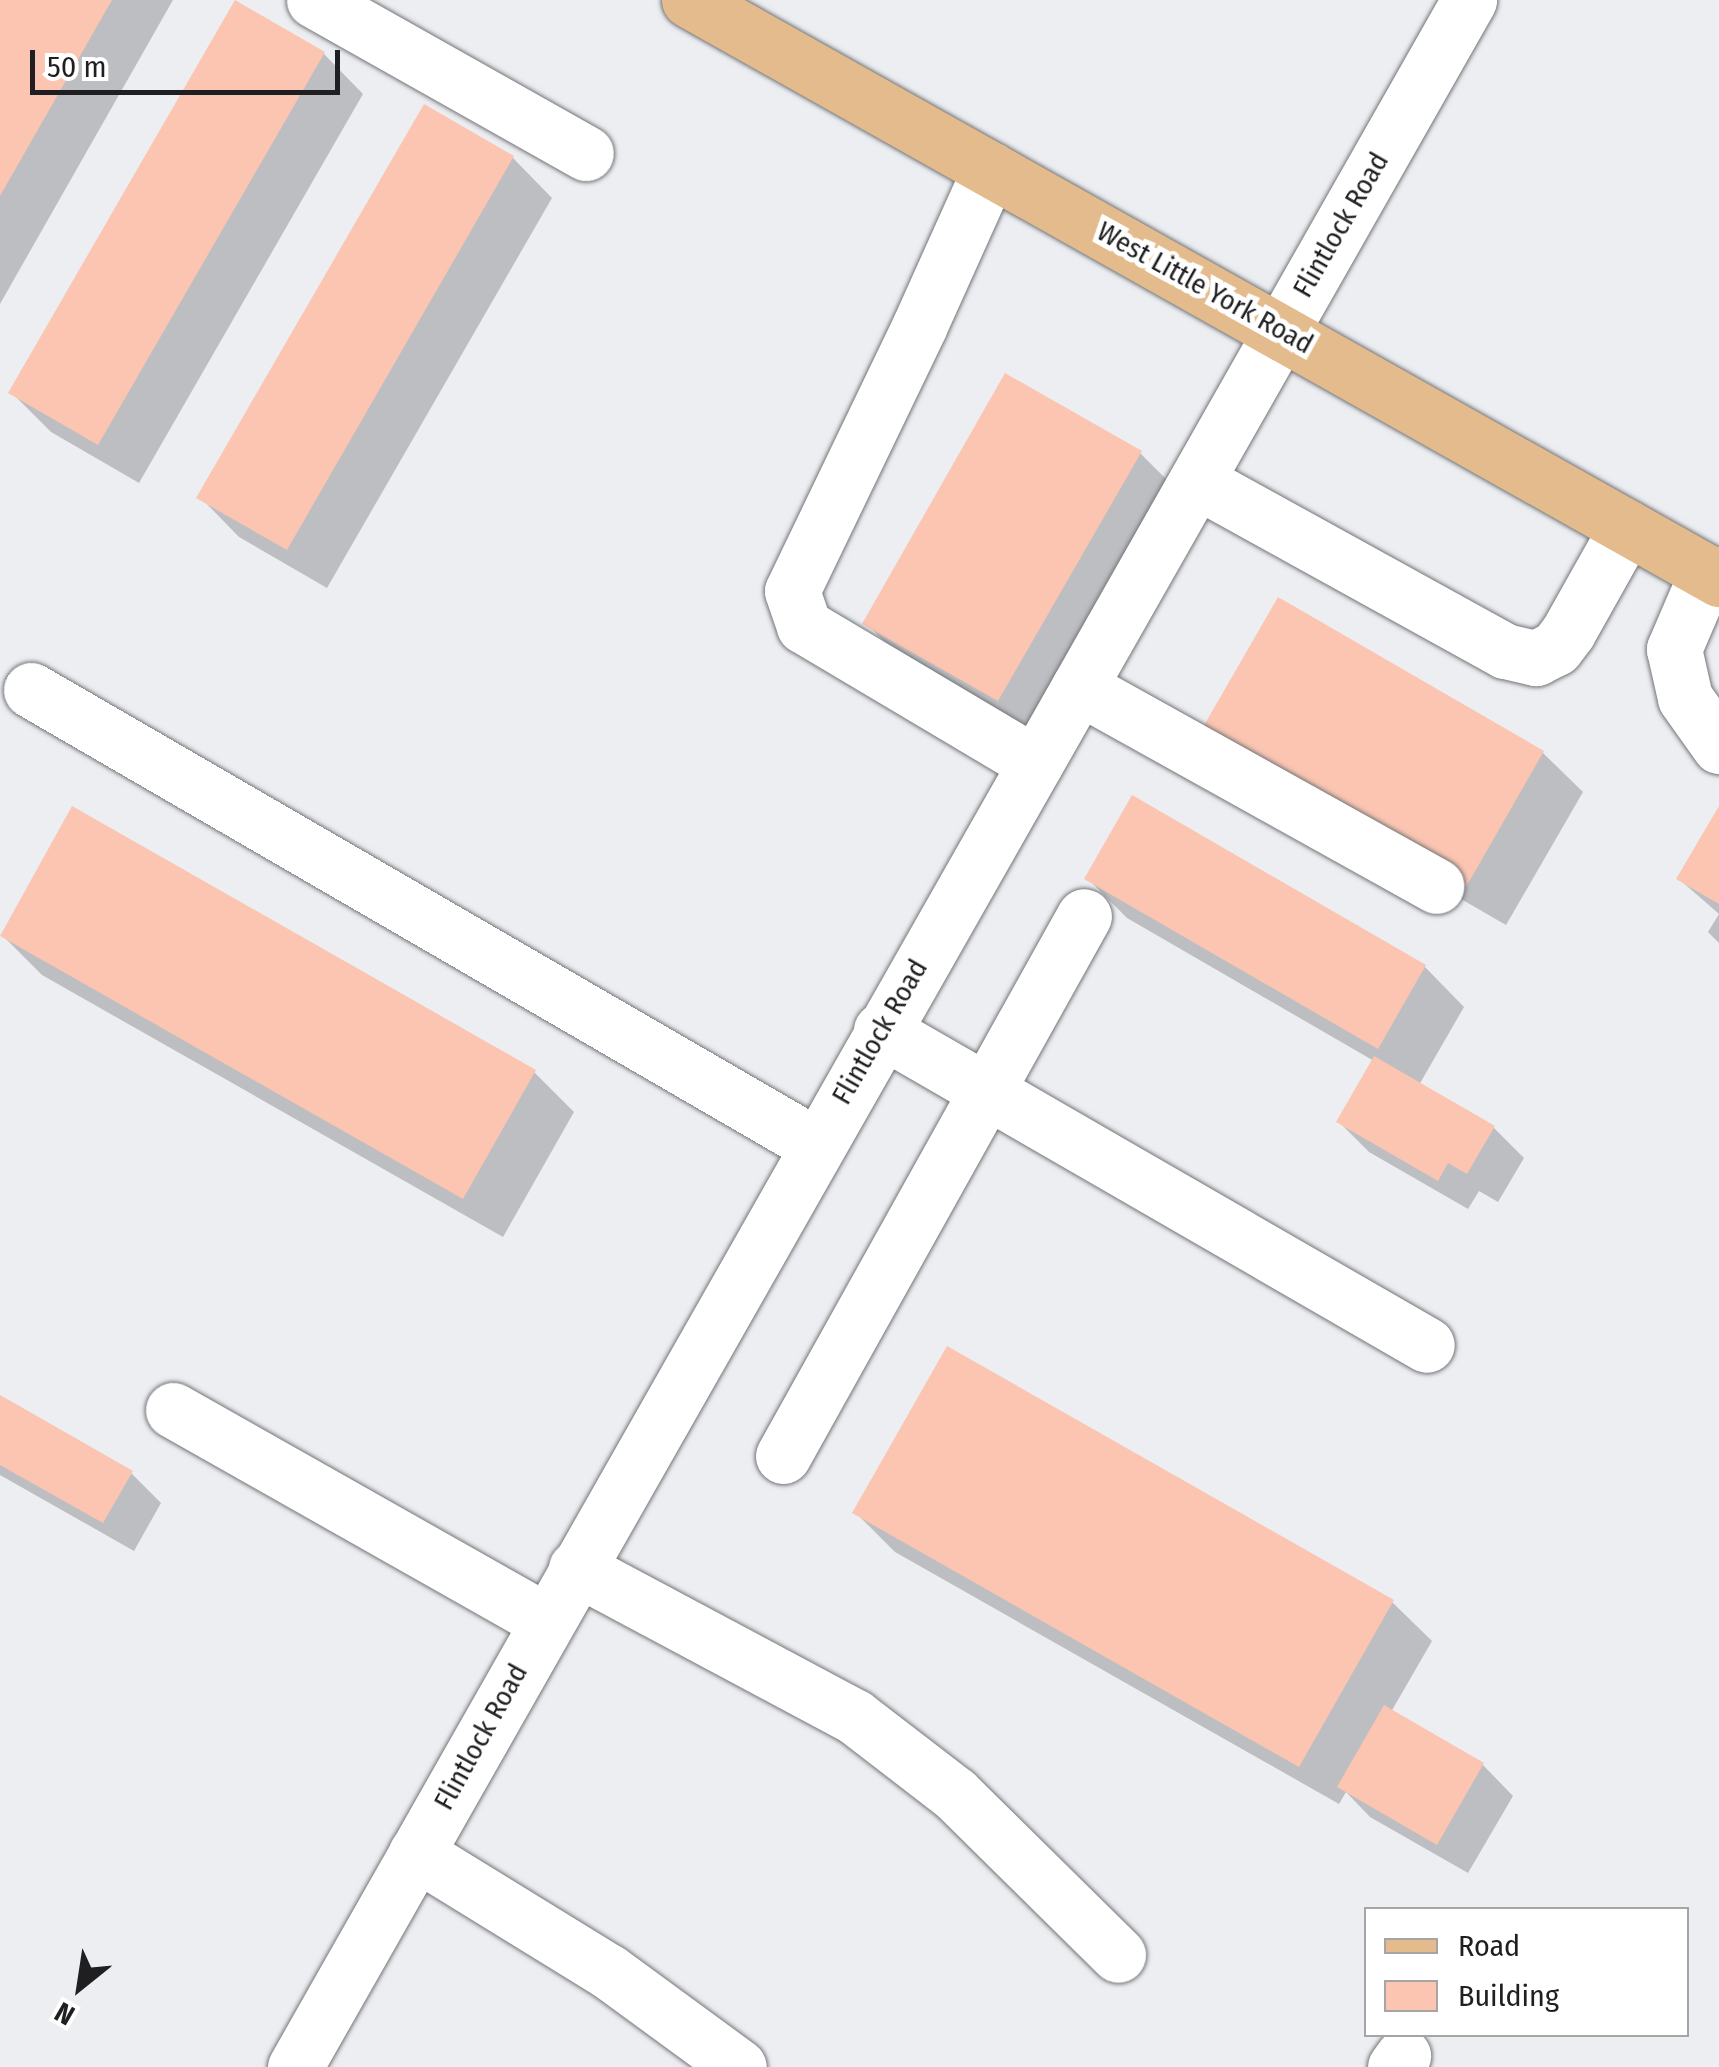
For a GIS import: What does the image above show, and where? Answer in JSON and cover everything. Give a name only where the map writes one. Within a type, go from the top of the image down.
[{"type":"main road","name":"West Little York Road","points":[[689,0],[1282,330],[1713,576]]},
{"type":"street","points":[[314,0],[586,152]]},
{"type":"street","name":"Flintlock Road","points":[[295,2067],[1469,0]]},
{"type":"street","points":[[990,169],[792,592],[804,626],[1035,763]]},
{"type":"street","points":[[1197,481],[1505,651],[1536,658],[1556,648],[1568,632],[1627,527]]},
{"type":"street","points":[[1713,576],[1674,649],[1684,698],[1719,746]]},
{"type":"street","points":[[1079,687],[1436,886]]},
{"type":"street","points":[[31,690],[816,1145]]},
{"type":"street","points":[[783,1456],[1084,916]]},
{"type":"street","points":[[881,1030],[1427,1345]]},
{"type":"street","points":[[173,1410],[546,1620]]},
{"type":"street","points":[[576,1568],[856,1717],[954,1794],[1118,1955]]},
{"type":"street","points":[[416,1853],[608,1971],[739,2067]]},
{"type":"building","points":[[0,0],[112,0],[0,196]]},
{"type":"building","points":[[235,0],[325,52],[98,445],[8,393]]},
{"type":"building","points":[[424,104],[514,156],[287,550],[196,498]]},
{"type":"building","points":[[1005,373],[1142,451],[998,701],[862,624]]},
{"type":"building","points":[[1278,597],[1544,751],[1466,887],[1199,734]]},
{"type":"building","points":[[1132,795],[1426,965],[1378,1049],[1084,879]]},
{"type":"building","points":[[72,806],[536,1070],[463,1199],[0,936]]},
{"type":"building","points":[[1719,806],[1719,904],[1676,879]]},
{"type":"building","points":[[1374,1056],[1495,1126],[1467,1174],[1448,1163],[1438,1181],[1336,1122]]},
{"type":"building","points":[[947,1346],[1394,1600],[1299,1767],[852,1513]]},
{"type":"building","points":[[0,1395],[133,1471],[103,1523],[0,1465]]},
{"type":"building","points":[[1384,1705],[1484,1763],[1437,1845],[1337,1787]]}]
